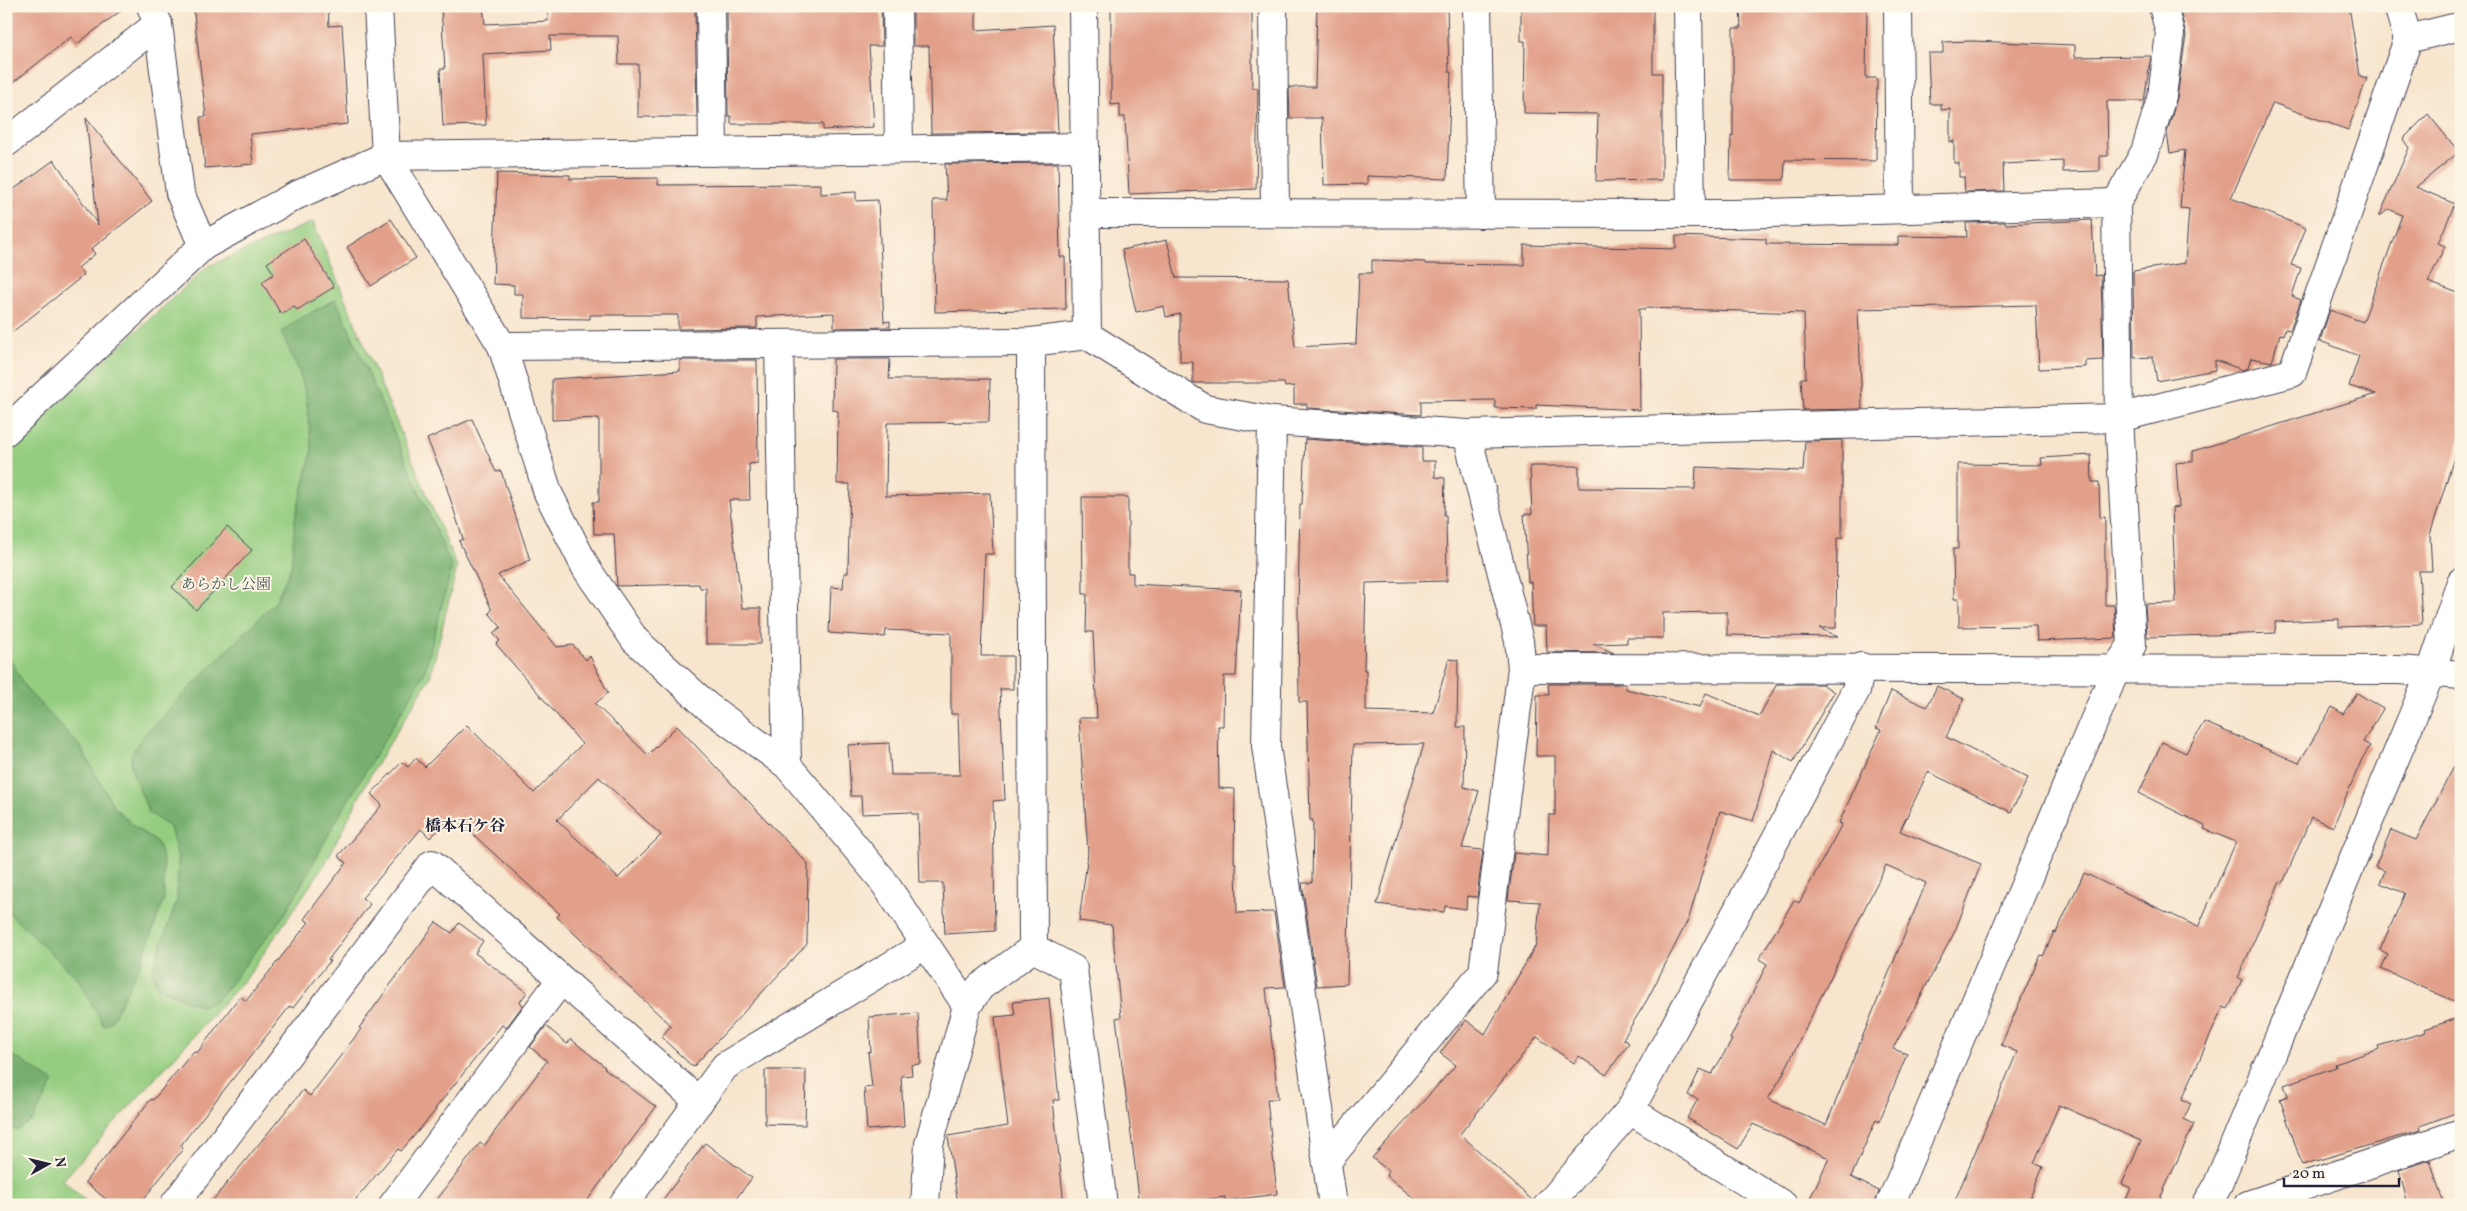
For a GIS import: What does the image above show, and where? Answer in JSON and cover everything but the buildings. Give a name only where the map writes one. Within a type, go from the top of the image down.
[{"type":"street","points":[[378,6],[386,156],[502,346],[548,493],[586,568],[635,640],[707,706],[787,764],[881,878],[967,1006]]},
{"type":"street","points":[[711,6],[713,152]]},
{"type":"street","points":[[897,6],[899,149]]},
{"type":"street","points":[[1083,6],[1087,335]]},
{"type":"street","points":[[1273,6],[1275,213]]},
{"type":"street","points":[[1477,6],[1481,214]]},
{"type":"street","points":[[1688,6],[1691,214]]},
{"type":"street","points":[[1898,6],[1900,209]]},
{"type":"street","points":[[1890,1205],[2116,669],[2132,645],[2120,418],[2116,203],[2145,152],[2162,96],[2170,33],[2163,6]]},
{"type":"street","points":[[502,346],[1031,342],[1087,335],[1205,409],[1272,421],[1466,434],[2120,418],[2292,373],[2408,39],[2398,6]]},
{"type":"street","points":[[154,15],[180,193],[203,246]]},
{"type":"street","points":[[6,143],[154,15]]},
{"type":"street","points":[[2408,39],[2461,26]]},
{"type":"street","points":[[6,431],[203,246],[294,196],[386,156],[1085,147]]},
{"type":"street","points":[[1086,213],[1691,214],[2116,203]]},
{"type":"street","points":[[1031,342],[1033,948]]},
{"type":"street","points":[[778,344],[787,764]]},
{"type":"street","points":[[1272,421],[1266,746],[1333,1205]]},
{"type":"street","points":[[1327,1161],[1483,972],[1522,668],[1519,641],[1466,434]]},
{"type":"street","points":[[2206,1205],[2216,1189],[2431,672],[2461,582]]},
{"type":"street","points":[[1522,668],[1861,667],[2400,670],[2461,674]]},
{"type":"street","points":[[1548,1205],[1630,1110],[1856,690],[1861,667]]},
{"type":"street","points":[[174,1205],[432,864],[699,1102]]},
{"type":"street","points":[[623,1205],[725,1066],[926,945]]},
{"type":"street","points":[[925,1205],[929,1144],[967,1006],[980,987],[1033,948]]},
{"type":"street","points":[[1033,948],[1072,969],[1103,1205]]},
{"type":"street","points":[[393,1205],[561,980]]},
{"type":"street","points":[[1630,1110],[1783,1205]]},
{"type":"street","points":[[2248,1205],[2461,1133]]},
{"type":"green space","name":"あらかし公園","points":[[313,222],[457,567],[430,677],[371,774],[325,864],[248,976],[63,1180],[90,1205],[6,1205],[6,450],[208,266]]},
{"type":"green space","points":[[336,299],[452,567],[424,674],[340,814],[285,914],[216,1002],[200,1006],[158,988],[152,971],[177,900],[178,858],[170,827],[149,813],[131,768],[131,755],[141,738],[275,602],[291,568],[295,519],[312,451],[306,395],[299,371],[281,332],[296,321]]},
{"type":"green space","points":[[6,652],[27,690],[80,746],[114,807],[136,828],[157,842],[163,859],[164,899],[141,963],[111,1022],[104,1026],[78,979],[6,910]]},
{"type":"green space","points":[[6,1051],[54,1082],[32,1121],[17,1130],[6,1127]]},
{"type":"district","name":"橋本石ケ谷","points":[[465,827]]}]
